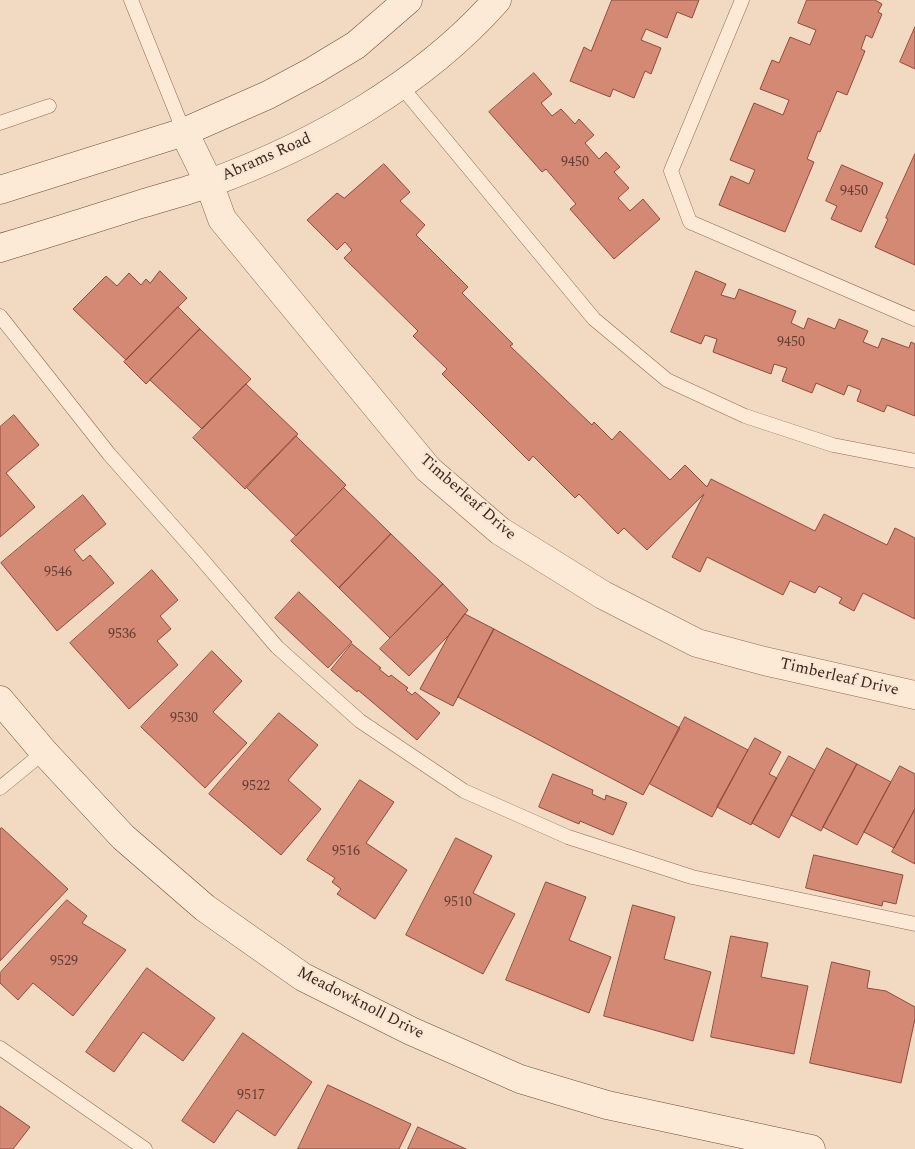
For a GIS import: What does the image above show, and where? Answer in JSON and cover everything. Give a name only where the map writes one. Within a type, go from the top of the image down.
[{"type":"street","points":[[0,190],[110,157],[184,132],[268,95],[356,45],[408,0]]},
{"type":"street","name":"Abrams Road","points":[[0,248],[209,183],[300,145],[368,107],[429,64],[498,0]]},
{"type":"street","name":"Timberleaf Drive","points":[[184,132],[209,183],[222,219],[428,469],[500,531],[602,595],[697,643],[764,661],[915,695]]},
{"type":"street","name":"Meadowknoll Drive","points":[[0,700],[44,752],[123,837],[205,908],[303,977],[411,1031],[520,1079],[607,1105],[811,1149]]},
{"type":"lane","points":[[131,0],[184,132]]},
{"type":"lane","points":[[742,0],[671,171],[690,222],[915,319]]},
{"type":"lane","points":[[400,85],[594,318],[667,380],[745,416],[824,442],[915,461]]},
{"type":"lane","points":[[0,124],[49,106]]},
{"type":"lane","points":[[0,316],[109,454],[277,647],[360,721],[464,791],[568,837],[692,877],[915,924]]},
{"type":"lane","points":[[0,788],[44,752]]},
{"type":"lane","points":[[0,1048],[145,1149]]},
{"type":"building","points":[[612,0],[699,0],[692,18],[677,12],[667,38],[646,29],[641,40],[661,48],[651,74],[645,71],[634,98],[613,89],[610,97],[570,81],[584,47],[591,51]]},
{"type":"building","points":[[807,0],[875,0],[882,4],[878,12],[882,14],[872,38],[866,35],[861,49],[865,51],[847,95],[837,91],[820,132],[818,131],[807,159],[814,162],[785,232],[719,205],[731,176],[749,184],[755,170],[730,160],[754,103],[783,115],[789,100],[760,89],[772,60],[779,63],[790,37],[810,45],[816,30],[798,23]]},
{"type":"building","points":[[915,27],[915,69],[900,62]]},
{"type":"building","points":[[534,73],[552,94],[541,103],[552,116],[561,109],[575,124],[579,119],[594,135],[585,143],[599,159],[606,152],[620,167],[614,172],[629,188],[618,198],[630,211],[643,199],[660,219],[614,259],[570,209],[576,204],[546,169],[542,172],[489,112]]},
{"type":"building","points":[[915,154],[915,265],[875,247]]},
{"type":"building","points":[[384,164],[410,192],[400,201],[425,225],[416,235],[468,287],[462,293],[513,344],[510,346],[592,425],[594,422],[612,440],[620,431],[670,480],[685,465],[707,487],[711,479],[815,531],[824,514],[887,545],[895,528],[915,538],[915,619],[863,593],[854,611],[839,603],[842,598],[819,586],[815,593],[790,581],[783,595],[707,557],[700,572],[672,557],[704,494],[647,550],[624,528],[618,534],[579,494],[575,498],[533,456],[529,461],[442,374],[447,369],[413,336],[418,331],[344,258],[352,250],[345,242],[337,250],[307,220],[337,193],[344,198]]},
{"type":"building","points":[[842,165],[883,183],[861,232],[831,219],[837,206],[826,201]]},
{"type":"building","points":[[160,271],[187,298],[126,360],[73,309],[106,276],[117,286],[129,273],[141,285],[146,279],[150,283]]},
{"type":"building","points":[[696,271],[726,284],[721,295],[735,299],[739,289],[796,311],[791,323],[804,329],[808,318],[835,329],[839,319],[868,331],[863,342],[878,348],[882,338],[909,348],[911,342],[915,344],[915,416],[887,405],[884,412],[857,401],[861,390],[848,385],[844,395],[816,383],[812,393],[782,381],[787,368],[774,364],[771,374],[713,352],[717,339],[705,335],[701,344],[671,332]]},
{"type":"building","points":[[178,307],[200,329],[146,384],[124,362]]},
{"type":"building","points":[[200,329],[251,379],[202,429],[150,380]]},
{"type":"building","points":[[246,384],[298,434],[245,489],[193,438]]},
{"type":"building","points":[[14,415],[39,445],[6,473],[35,507],[0,537],[0,427]]},
{"type":"building","points":[[296,436],[346,485],[296,536],[246,487]]},
{"type":"building","points":[[344,488],[391,534],[339,588],[291,541]]},
{"type":"building","points":[[83,495],[106,524],[74,550],[83,561],[90,555],[114,583],[57,631],[1,563]]},
{"type":"building","points":[[391,534],[443,584],[390,638],[339,588]]},
{"type":"building","points":[[152,570],[178,600],[160,616],[171,629],[157,641],[178,665],[129,709],[70,643]]},
{"type":"building","points":[[443,584],[468,610],[449,635],[409,676],[380,649]]},
{"type":"building","points":[[299,592],[352,642],[328,668],[275,618]]},
{"type":"building","points":[[465,614],[494,629],[453,706],[420,689],[449,635]]},
{"type":"building","points":[[494,629],[680,728],[643,795],[458,697]]},
{"type":"building","points":[[352,644],[389,677],[391,675],[408,688],[406,690],[412,695],[415,692],[440,713],[417,740],[358,690],[357,692],[331,670]]},
{"type":"building","points":[[212,651],[242,681],[213,712],[247,743],[205,788],[141,727]]},
{"type":"building","points":[[279,713],[318,745],[288,780],[321,809],[281,855],[209,794]]},
{"type":"building","points":[[685,717],[748,750],[712,817],[650,784]]},
{"type":"building","points":[[755,738],[781,752],[769,774],[777,778],[751,825],[717,807]]},
{"type":"building","points":[[827,748],[857,764],[821,831],[791,815]]},
{"type":"building","points":[[789,756],[815,770],[779,838],[752,823]]},
{"type":"building","points":[[857,764],[891,782],[857,845],[823,827]]},
{"type":"building","points":[[900,766],[915,774],[915,809],[894,848],[864,832]]},
{"type":"building","points":[[553,774],[593,790],[592,794],[605,800],[606,795],[627,803],[613,835],[580,821],[579,824],[539,807]]},
{"type":"building","points":[[360,780],[394,802],[366,843],[407,870],[375,919],[337,894],[341,889],[332,882],[335,878],[307,860]]},
{"type":"building","points":[[915,809],[915,864],[892,852]]},
{"type":"building","points":[[2,828],[68,889],[0,961],[0,829]]},
{"type":"building","points":[[456,838],[492,856],[473,893],[515,914],[483,974],[406,935]]},
{"type":"building","points":[[814,855],[903,875],[896,904],[883,901],[882,906],[806,888]]},
{"type":"building","points":[[546,882],[586,897],[569,940],[611,957],[589,1013],[506,980]]},
{"type":"building","points":[[67,900],[87,916],[82,923],[126,950],[73,1016],[33,983],[18,1000],[0,983],[0,973]]},
{"type":"building","points":[[633,905],[675,917],[664,959],[711,972],[693,1041],[604,1016]]},
{"type":"building","points":[[731,936],[768,943],[761,977],[808,986],[794,1054],[711,1037]]},
{"type":"building","points":[[832,962],[870,971],[867,988],[886,991],[915,1007],[915,1019],[901,1083],[810,1063]]},
{"type":"building","points":[[147,968],[215,1018],[183,1061],[143,1032],[114,1072],[86,1052]]},
{"type":"building","points":[[243,1033],[312,1082],[275,1136],[237,1110],[214,1143],[182,1121]]},
{"type":"building","points":[[328,1085],[411,1124],[399,1149],[298,1149]]},
{"type":"building","points":[[0,1106],[30,1127],[13,1149],[0,1149]]},
{"type":"building","points":[[418,1127],[466,1149],[408,1149]]}]
